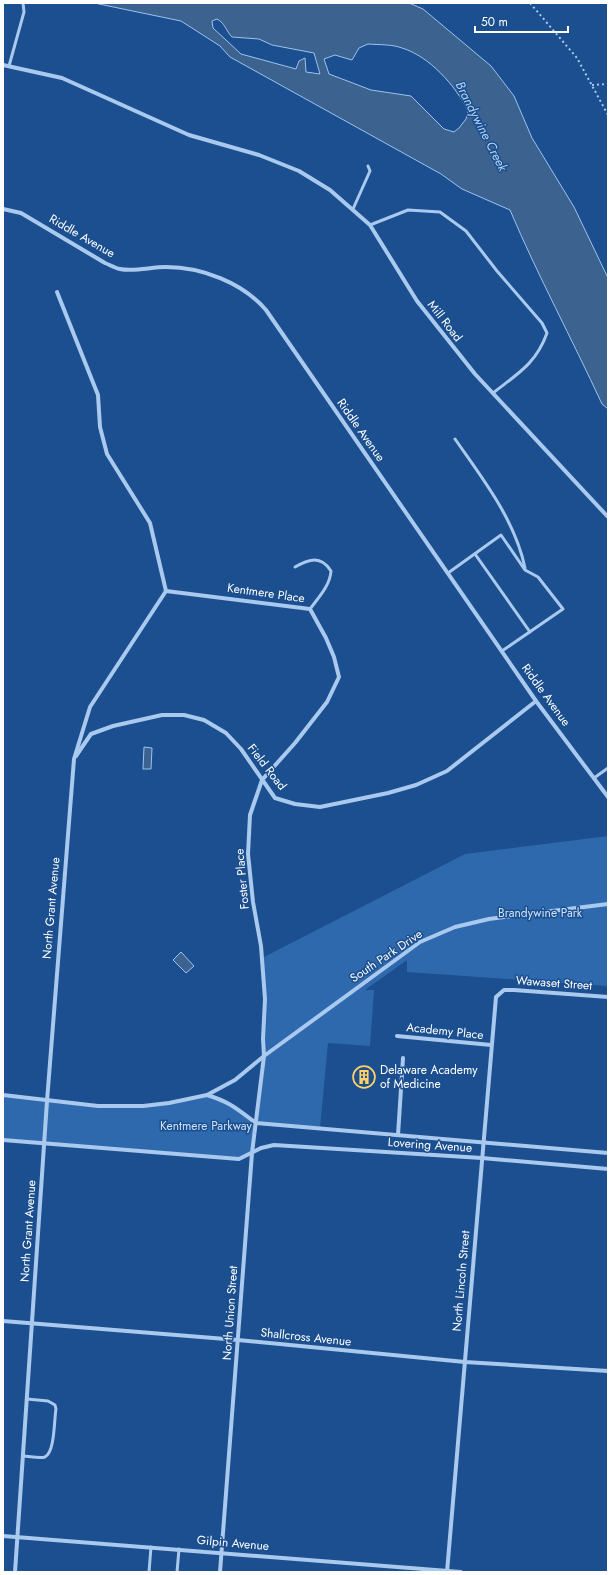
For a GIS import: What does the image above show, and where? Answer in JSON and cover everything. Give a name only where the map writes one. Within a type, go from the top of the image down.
[{"type":"street","name":"Mill Road","points":[[3,65],[62,78],[189,135],[259,155],[299,171],[330,190],[370,225],[417,301],[475,374],[608,517]]},
{"type":"street","name":"Riddle Avenue","points":[[3,209],[20,213],[105,263],[120,269],[166,267],[187,268],[212,276],[240,288],[257,300],[266,310],[536,701],[608,797]]},
{"type":"street","points":[[57,292],[98,395],[100,427],[107,454],[150,523],[166,591]]},
{"type":"street","name":"Kentmere Place","points":[[166,591],[310,609],[326,638],[334,657]]},
{"type":"street","name":"North Grant Avenue","points":[[15,1572],[47,1101],[74,759],[90,708],[166,591]]},
{"type":"street","name":"Foster Place","points":[[264,1056],[263,1039],[265,999],[261,946],[253,902],[248,854],[250,815],[262,780],[295,743],[327,702],[339,677],[334,657]]},
{"type":"street","name":"Field Road","points":[[74,759],[91,734],[113,726],[162,715],[184,715],[204,720],[226,732],[241,749],[275,798],[301,805],[320,807],[388,793],[416,785],[447,771],[536,701]]},
{"type":"street","name":"South Park Drive","points":[[264,1056],[400,956],[420,942],[441,932],[489,919],[608,904]]},
{"type":"street","name":"Wawaset Street","points":[[500,993],[504,990],[514,990],[608,997]]},
{"type":"street","name":"North Lincoln Street","points":[[447,1571],[495,1001],[500,993]]},
{"type":"street","name":"Academy Place","points":[[397,1036],[491,1045]]},
{"type":"street","points":[[3,1095],[98,1106],[143,1106],[169,1103],[207,1095],[235,1080],[264,1056]]},
{"type":"street","name":"North Union Street","points":[[220,1572],[252,1153],[264,1056]]},
{"type":"street","points":[[398,1135],[403,1058]]},
{"type":"street","points":[[207,1095],[236,1106],[256,1123]]},
{"type":"street","name":"Lovering Avenue","points":[[256,1123],[608,1154]]},
{"type":"street","points":[[3,1140],[233,1159],[239,1159],[252,1153]]},
{"type":"street","name":"Lovering Avenue","points":[[252,1153],[261,1148],[274,1145],[482,1158],[608,1169]]},
{"type":"street","name":"Shallcross Avenue","points":[[3,1321],[238,1340],[464,1362],[608,1371]]},
{"type":"street","name":"Gilpin Avenue","points":[[3,1536],[461,1572]]},
{"type":"lane","points":[[9,66],[24,12],[23,3]]},
{"type":"lane","points":[[352,210],[370,171],[368,166]]},
{"type":"lane","points":[[370,225],[408,210],[440,212],[466,231],[542,323],[547,333],[541,348],[529,364],[492,393]]},
{"type":"lane","points":[[455,439],[491,491],[521,550],[525,570]]},
{"type":"lane","points":[[448,573],[501,535],[525,570],[538,577],[563,609],[502,651]]},
{"type":"lane","points":[[475,554],[530,632]]},
{"type":"lane","points":[[295,567],[307,560],[318,560],[325,564],[331,571],[330,579],[326,587],[310,609]]},
{"type":"lane","points":[[594,778],[608,768]]},
{"type":"lane","points":[[23,1456],[41,1458],[46,1456],[51,1451],[56,1409],[55,1405],[48,1401],[27,1399]]},
{"type":"lane","points":[[149,1572],[151,1547]]},
{"type":"lane","points":[[177,1572],[178,1549]]},
{"type":"path","points":[[530,3],[577,58],[608,115]]},
{"type":"path","points":[[592,85],[608,84]]},
{"type":"green space","name":"Brandywine Park","points":[[608,836],[608,986],[407,972],[407,960],[365,990],[374,990],[370,1046],[328,1043],[320,1128],[256,1123],[264,1056],[265,999],[262,958],[465,854]]},
{"type":"green space","name":"Kentmere Parkway","points":[[3,1095],[98,1106],[143,1106],[207,1095],[225,1101],[256,1123],[252,1153],[239,1159],[3,1140]]},
{"type":"water","name":"Brandywine Creek","points":[[94,3],[409,3],[423,9],[491,66],[514,96],[532,138],[574,207],[608,278],[608,409],[602,404],[510,210],[462,189],[441,174],[230,57],[220,46],[181,21]],"holes":[[[217,19],[222,23],[232,37],[259,39],[272,45],[314,53],[320,74],[306,72],[305,58],[299,61],[296,69],[241,54],[213,28],[212,21]],[[368,44],[402,48],[422,58],[441,73],[463,101],[468,111],[466,119],[459,128],[454,132],[444,129],[411,96],[371,90],[329,74],[324,59],[335,55],[352,60],[359,48]]]},
{"type":"water","points":[[144,747],[152,748],[151,769],[143,769]]},
{"type":"water","points":[[181,952],[194,966],[186,973],[173,960]]},
{"type":"place","name":"Delaware Academy of Medicine","points":[[364,1077]]}]
